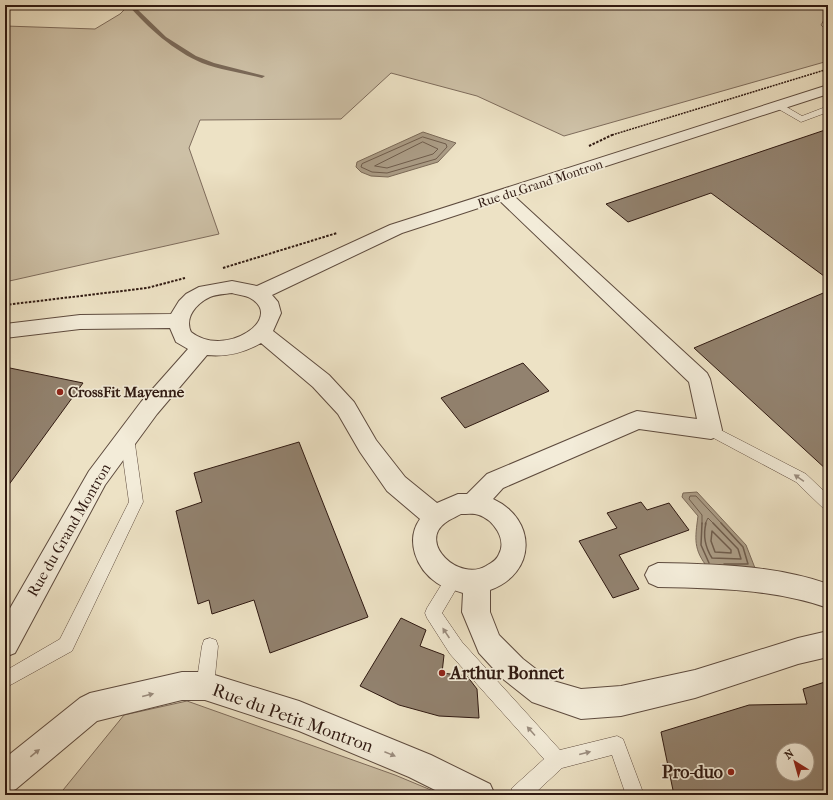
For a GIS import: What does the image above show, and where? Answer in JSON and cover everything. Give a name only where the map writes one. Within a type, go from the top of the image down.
[{"type":"street","name":"Rue du Grand Montron","points":[[259,293],[396,230],[828,89]]},
{"type":"street","points":[[472,504],[495,481],[637,420],[711,430],[699,380],[503,195]]},
{"type":"street","points":[[232,287],[246,288],[259,293],[267,299],[271,307],[272,316],[269,325],[262,333],[249,342],[234,347],[217,349],[202,347],[191,343],[183,336],[179,329],[178,321],[182,310],[190,301],[202,293],[217,288],[232,287]]},
{"type":"street","points":[[5,331],[80,322],[144,323],[178,321]]},
{"type":"street","points":[[262,333],[321,380],[346,408],[368,446],[396,484],[434,516]]},
{"type":"street","name":"Rue du Grand Montron","points":[[5,644],[96,478],[149,408],[202,347]]},
{"type":"street","points":[[458,504],[472,504],[485,506],[498,513],[507,522],[513,534],[514,546],[511,559],[503,569],[492,577],[466,580],[441,572],[431,562],[425,550],[424,538],[427,526],[434,516],[445,508],[458,504]]},
{"type":"street","points":[[658,575],[758,581],[810,589],[828,596]]},
{"type":"street","points":[[466,580],[476,612],[490,644],[513,669],[542,692],[581,704],[629,700],[695,684],[798,651],[828,644]]},
{"type":"street","name":"Rue du Petit Montron","points":[[5,778],[90,708],[182,686],[205,686],[299,716],[420,766],[479,795]]},
{"type":"lane","points":[[778,105],[801,118],[828,109]]},
{"type":"lane","points":[[711,430],[801,478],[828,504]]},
{"type":"lane","points":[[5,680],[66,645],[136,502],[127,437]]},
{"type":"lane","points":[[466,580],[433,613],[456,648],[557,760]]},
{"type":"lane","points":[[205,686],[210,646]]},
{"type":"lane","points":[[519,795],[557,760],[617,745],[635,795]]},
{"type":"shaded area","points":[[129,5],[828,5],[828,13],[821,25],[828,32],[828,61],[564,136],[477,96],[391,73],[341,119],[200,120],[189,148],[219,234],[5,282],[5,26],[95,29],[120,14]]},
{"type":"shaded area","points":[[187,701],[395,775],[443,795],[59,795],[124,715]]},
{"type":"water","points":[[423,132],[456,143],[438,162],[388,177],[371,176],[361,172],[356,167],[357,162]]},
{"type":"water","points":[[697,492],[746,545],[755,568],[708,568],[697,549],[696,544],[698,516],[682,497],[683,493]]},
{"type":"building","points":[[828,129],[828,279],[711,193],[628,222],[606,204]]},
{"type":"building","points":[[828,291],[828,471],[694,348]]},
{"type":"building","points":[[523,363],[549,391],[465,428],[441,398]]},
{"type":"building","points":[[5,367],[83,383],[5,490]]},
{"type":"building","points":[[299,442],[368,617],[270,653],[254,600],[212,614],[209,600],[198,604],[176,511],[202,502],[194,473]]},
{"type":"building","points":[[641,502],[647,510],[669,503],[689,530],[619,555],[639,589],[613,598],[579,541],[617,528],[607,513]]},
{"type":"building","points":[[401,618],[426,630],[420,646],[444,655],[442,673],[467,676],[477,689],[479,718],[439,716],[399,705],[360,686]]},
{"type":"building","points":[[828,681],[828,795],[674,795],[661,732],[749,705],[807,704],[803,689]]},
{"type":"waterway","points":[[130,5],[164,38],[184,52],[205,62],[262,76]]},
{"type":"place","name":"CrossFit Mayenne","points":[[60,392]]},
{"type":"place","name":"Arthur Bonnet","points":[[442,673]]},
{"type":"place","name":"Pro-duo","points":[[731,772]]}]
